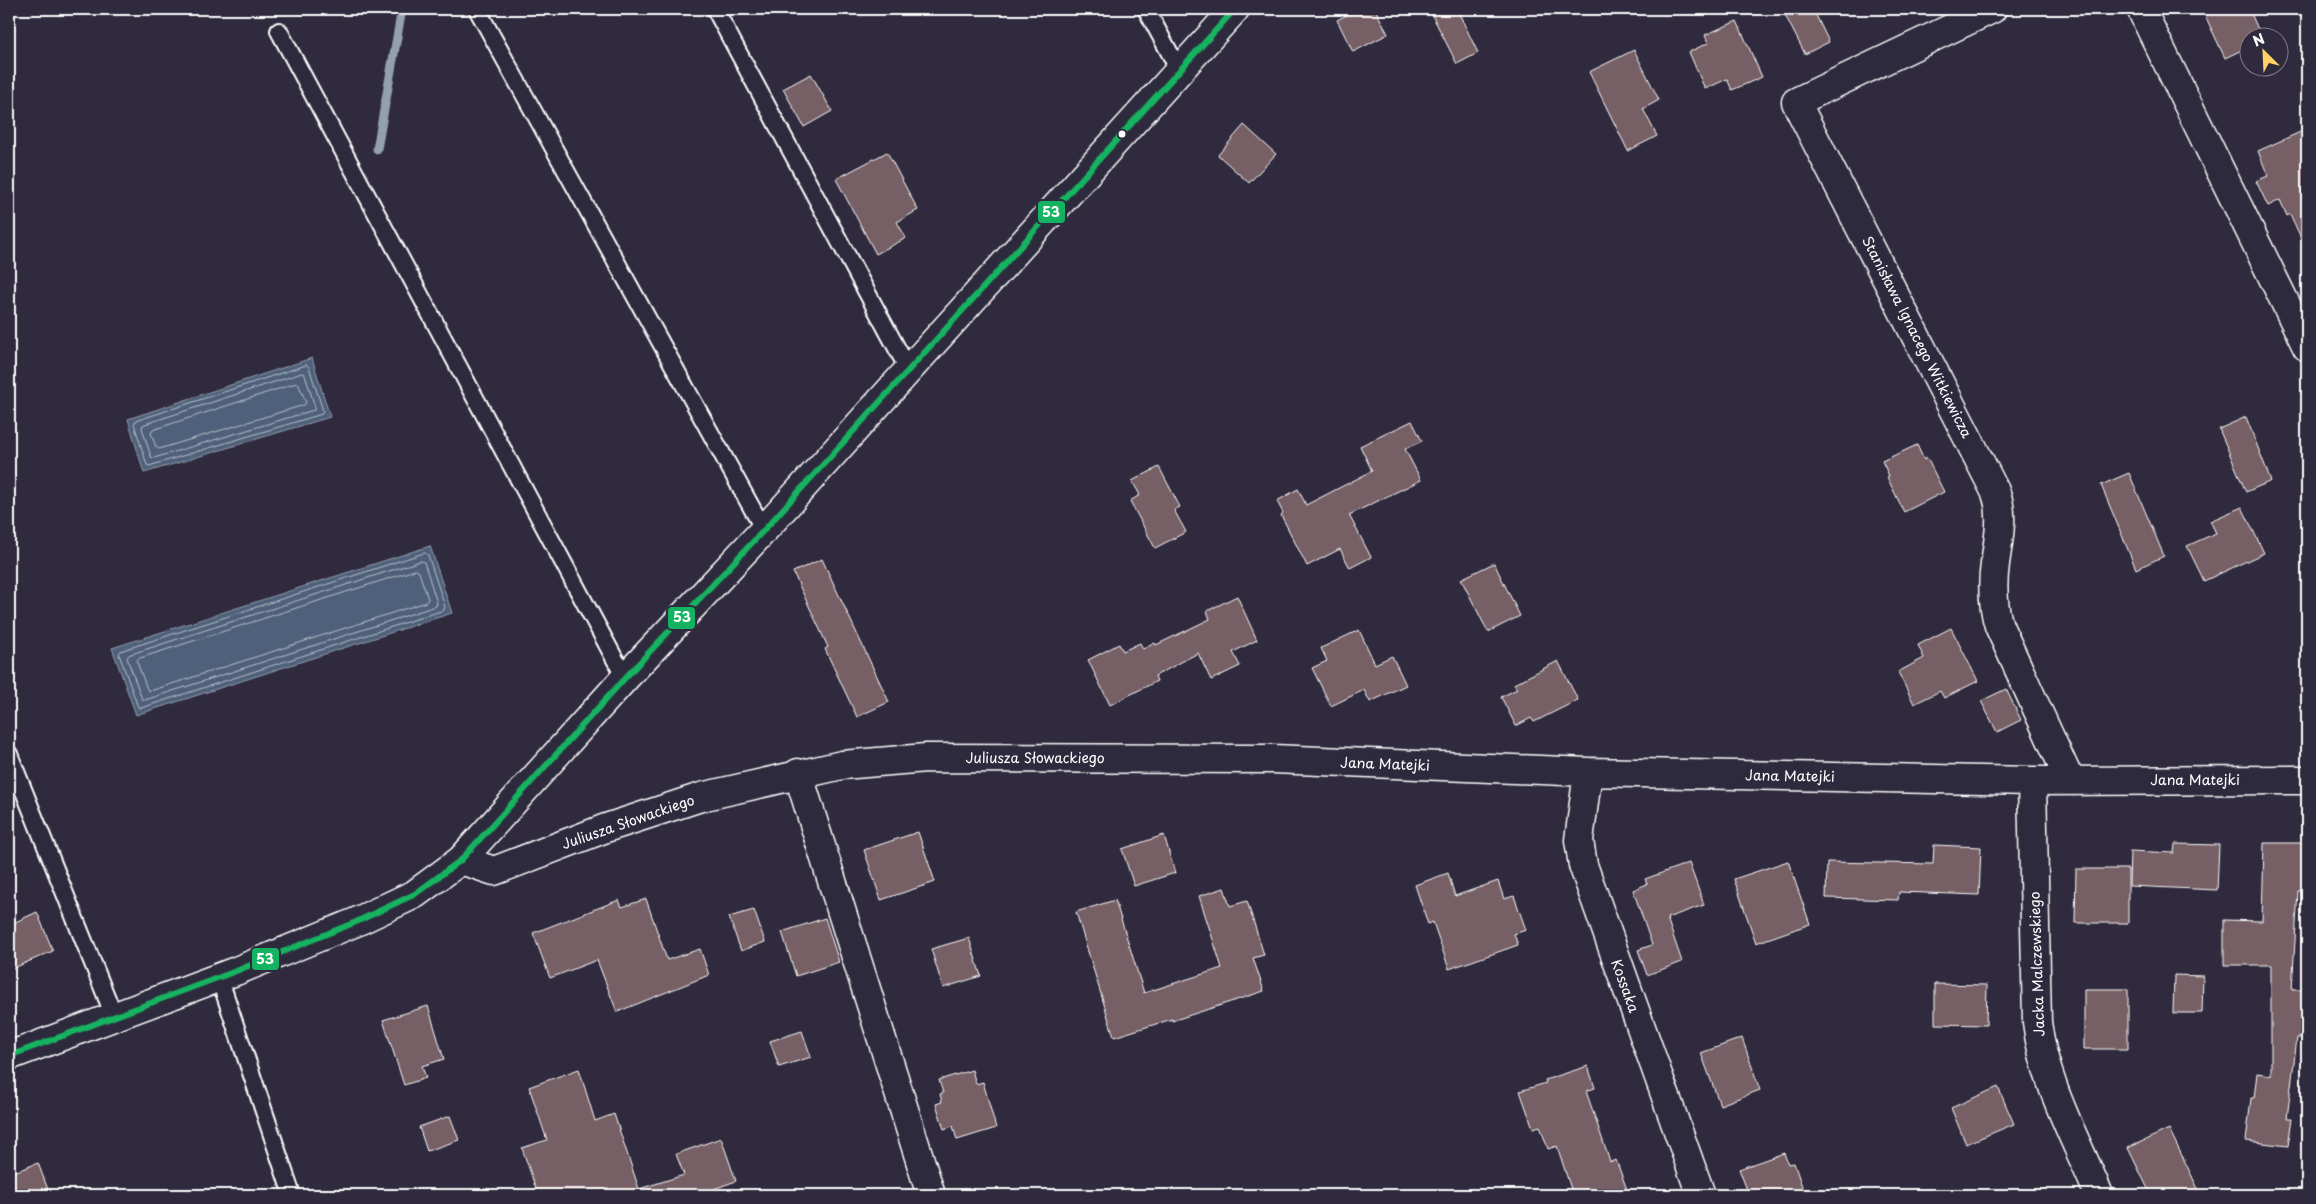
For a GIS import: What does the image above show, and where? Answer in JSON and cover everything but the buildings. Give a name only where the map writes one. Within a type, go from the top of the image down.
[{"type":"street","points":[[9,1056],[219,977],[365,918],[415,894],[461,860],[625,678],[764,530],[1236,9]]},
{"type":"street","name":"Stanisława Ignacego Witkiewicza","points":[[1992,9],[1796,102],[1995,490],[2000,514],[1994,574],[1994,609],[1999,626],[2070,781]]},
{"type":"street","points":[[2141,9],[2307,347]]},
{"type":"street","name":"Juliusza Słowackiego","points":[[461,860],[494,871],[606,828],[701,797],[798,773],[842,765],[926,758],[1273,759]]},
{"type":"street","name":"Jana Matejki","points":[[1273,759],[1588,772],[2032,781],[2307,780]]},
{"type":"street","name":"Kossaka","points":[[1588,772],[1579,840],[1583,865],[1701,1195]]},
{"type":"street","points":[[798,773],[931,1195]]},
{"type":"street","name":"Jacka Malczewskiego","points":[[2032,781],[2037,1022],[2040,1047],[2046,1070],[2100,1195]]},
{"type":"lane","points":[[477,9],[764,530]]},
{"type":"lane","points":[[715,9],[908,370]]},
{"type":"lane","points":[[1146,9],[1179,70]]},
{"type":"lane","points":[[280,31],[625,678]]},
{"type":"lane","points":[[9,754],[114,1016]]},
{"type":"lane","points":[[219,977],[292,1195]]},
{"type":"water","points":[[312,358],[330,417],[144,473],[128,419]]},
{"type":"water","points":[[430,546],[452,613],[136,715],[112,648]]},
{"type":"waterway","points":[[377,149],[402,9]]},
{"type":"transit line","name":"53","points":[[9,1056],[236,971],[356,922],[415,894],[461,860],[625,678],[764,530],[1235,9]]}]
